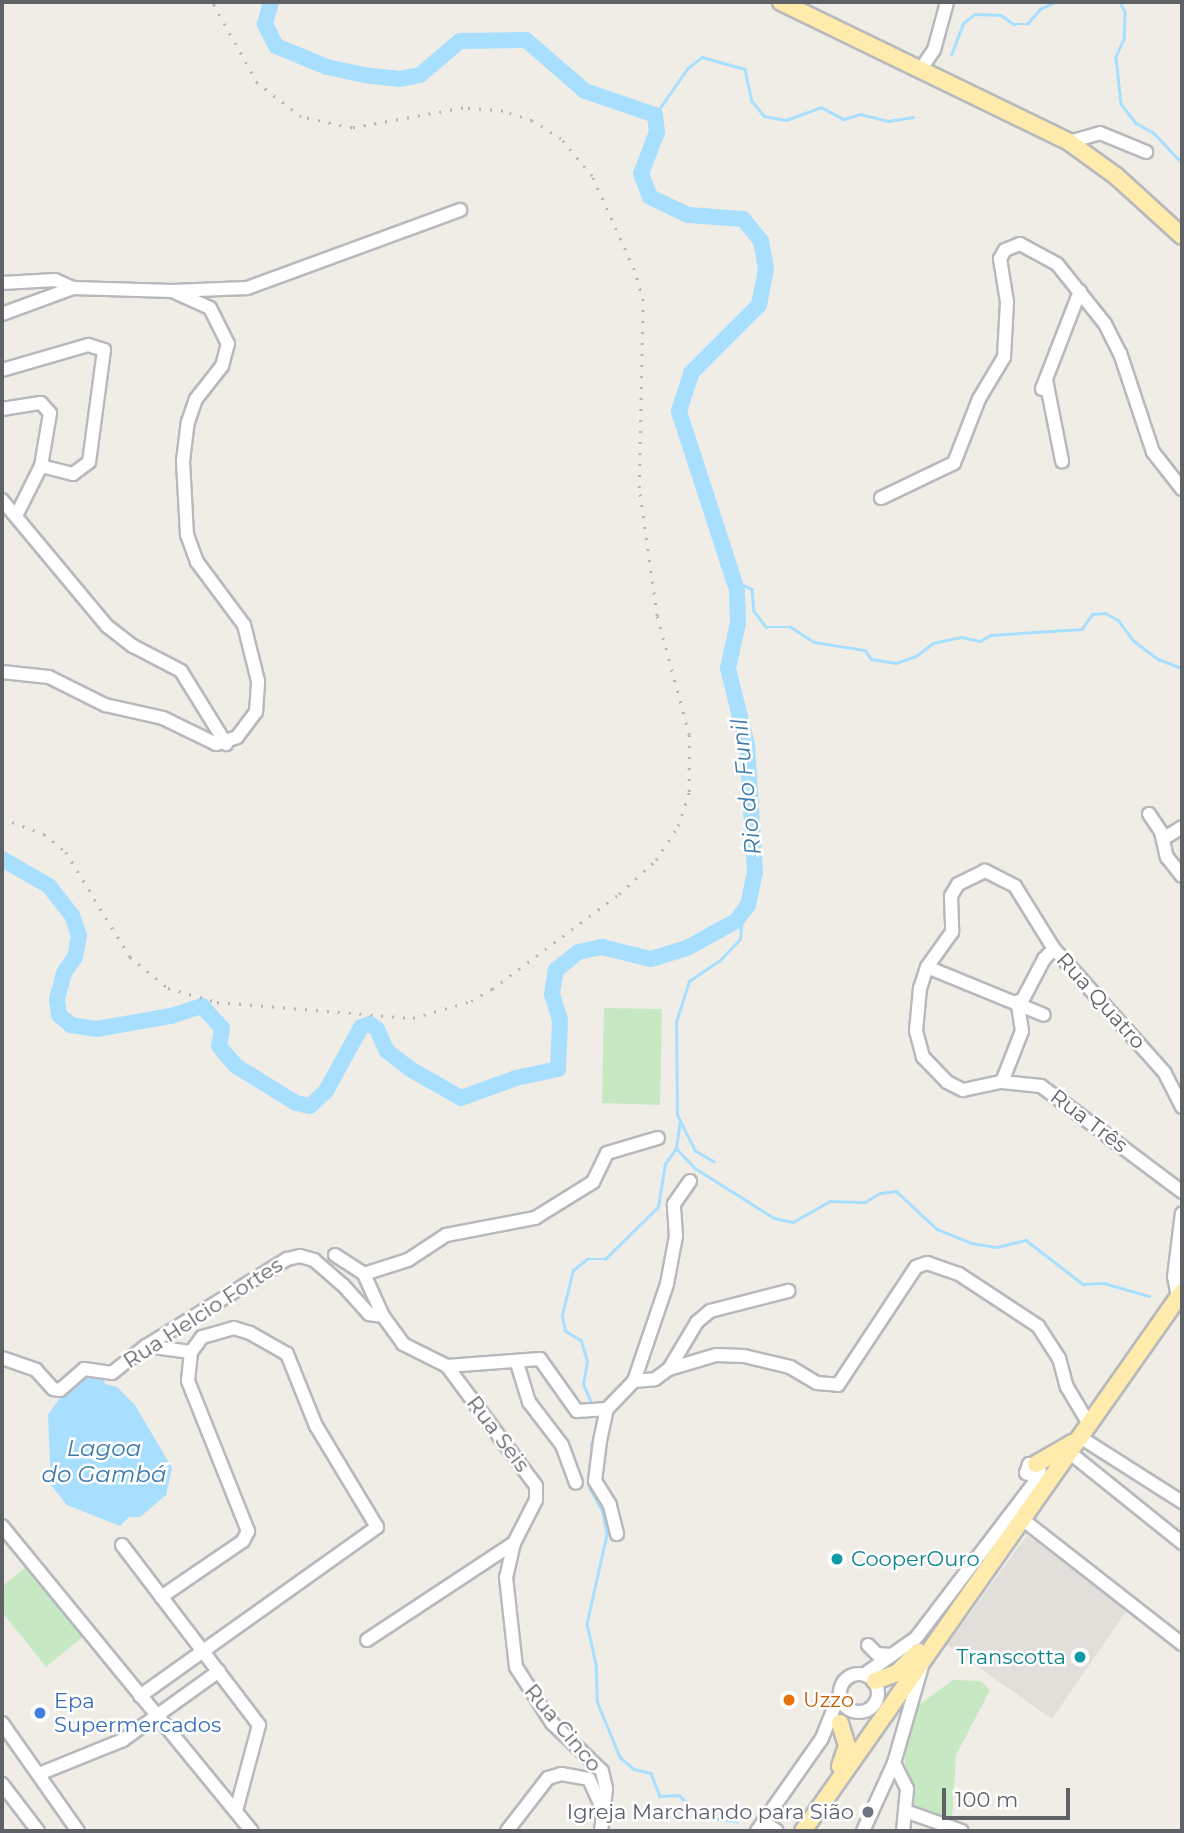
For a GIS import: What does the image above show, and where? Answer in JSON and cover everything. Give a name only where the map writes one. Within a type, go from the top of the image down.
[{"type":"main road","points":[[781,2],[1069,142],[1116,176],[1182,236]]},
{"type":"main road","points":[[803,1831],[956,1611],[1180,1299]]},
{"type":"main road","points":[[1034,1473],[1079,1438]]},
{"type":"main road","points":[[875,1678],[956,1611]]},
{"type":"main road","points":[[887,1710],[899,1660]]},
{"type":"main road","points":[[815,1813],[848,1746],[840,1723]]},
{"type":"street","points":[[921,69],[934,50],[947,2]]},
{"type":"street","points":[[1069,142],[1100,133],[1146,152]]},
{"type":"street","points":[[2,314],[73,288],[231,290],[263,284],[460,211]]},
{"type":"street","points":[[881,498],[954,463],[979,399],[1005,352],[1007,302],[1000,259],[1005,250],[1020,244],[1032,248],[1057,264],[1080,291],[1120,354],[1153,452],[1182,489]]},
{"type":"street","points":[[2,283],[55,280],[73,288]]},
{"type":"street","points":[[2,672],[49,677],[105,705],[163,718],[207,743],[226,744],[253,718],[258,681],[243,625],[190,548],[183,461],[193,407],[222,366],[228,344],[210,308],[172,291]]},
{"type":"street","points":[[1062,461],[1044,384],[1080,291]]},
{"type":"street","points":[[2,370],[88,345],[104,350],[89,462],[73,474],[41,466]]},
{"type":"street","points":[[2,409],[33,403],[49,408],[41,466],[16,516]]},
{"type":"street","points":[[2,500],[107,626],[133,646],[181,671],[226,744]]},
{"type":"street","points":[[1149,814],[1163,839],[1167,857],[1182,876]]},
{"type":"street","points":[[1163,839],[1182,827]]},
{"type":"street","name":"Rua Quatro","points":[[927,967],[952,932],[954,889],[963,879],[985,871],[1002,876],[1024,895],[1054,949],[1165,1073],[1182,1107]]},
{"type":"street","points":[[1002,1082],[1022,1031],[1019,1002],[1044,959],[1054,949]]},
{"type":"street","points":[[927,967],[1019,1002],[1044,1015]]},
{"type":"street","name":"Rua Três","points":[[927,967],[920,988],[916,1031],[923,1057],[947,1082],[963,1090],[1002,1082],[1032,1083],[1057,1095],[1182,1192]]},
{"type":"street","points":[[364,1274],[408,1260],[446,1235],[535,1218],[593,1182],[607,1153],[658,1139]]},
{"type":"street","points":[[617,1534],[610,1505],[595,1481],[607,1409],[634,1381],[667,1284],[676,1236],[674,1204],[690,1181]]},
{"type":"street","points":[[1180,1299],[1174,1277],[1182,1213]]},
{"type":"street","points":[[335,1255],[364,1274],[383,1316]]},
{"type":"street","name":"Rua Helcio Fortes","points":[[2,1358],[36,1370],[44,1384],[60,1390],[84,1369],[112,1373],[146,1346],[296,1256],[314,1260],[369,1314],[383,1316],[403,1344],[447,1366],[517,1363],[540,1359],[578,1411],[607,1409]]},
{"type":"street","points":[[634,1381],[655,1379],[669,1369],[716,1355],[744,1356],[790,1367],[817,1383],[838,1385],[916,1268],[927,1264],[959,1274],[1038,1326],[1059,1357],[1079,1438],[1182,1544]]},
{"type":"street","points":[[669,1369],[705,1314],[788,1291]]},
{"type":"street","points":[[140,1696],[377,1527],[316,1426],[287,1354],[233,1328],[202,1337],[191,1352],[192,1396],[248,1531],[243,1541],[161,1597]]},
{"type":"street","points":[[146,1346],[191,1352]]},
{"type":"street","points":[[517,1363],[529,1402],[562,1445],[576,1483]]},
{"type":"street","name":"Rua Seis","points":[[447,1366],[536,1486],[536,1500],[514,1544]]},
{"type":"street","points":[[1079,1438],[1182,1502]]},
{"type":"street","points":[[868,1645],[877,1654],[899,1660],[1025,1492],[1034,1473]]},
{"type":"street","points":[[1022,1520],[1182,1644]]},
{"type":"street","points":[[2,1526],[252,1831]]},
{"type":"street","points":[[367,1640],[514,1544]]},
{"type":"street","name":"Rua Cinco","points":[[514,1544],[506,1577],[516,1667],[552,1723],[602,1771],[604,1815],[601,1831]]},
{"type":"street","points":[[122,1545],[260,1725],[236,1811]]},
{"type":"street","points":[[863,1831],[894,1763],[925,1656]]},
{"type":"street","points":[[39,1774],[123,1740],[219,1671]]},
{"type":"street","points":[[777,1831],[761,1827],[822,1738],[850,1675],[875,1678],[879,1693],[874,1706],[853,1711],[822,1738]]},
{"type":"street","points":[[840,1693],[844,1705],[853,1711]]},
{"type":"street","points":[[2,1723],[78,1831]]},
{"type":"street","points":[[822,1738],[848,1746]]},
{"type":"street","points":[[894,1763],[907,1789],[903,1831]]},
{"type":"street","points":[[506,1831],[548,1778],[561,1774],[589,1779],[604,1815]]},
{"type":"street","points":[[2,1784],[38,1831]]},
{"type":"street","points":[[905,1811],[962,1831]]},
{"type":"shaded area","name":"Transcotta","points":[[1027,1535],[1127,1610],[1052,1719],[947,1645]]},
{"type":"green space","points":[[604,1008],[662,1009],[660,1105],[602,1103]]},
{"type":"green space","points":[[28,1565],[85,1635],[46,1667],[2,1612],[2,1587]]},
{"type":"green space","points":[[953,1680],[980,1681],[990,1690],[956,1755],[952,1819],[944,1821],[915,1813],[903,1752],[917,1706]]},
{"type":"water","name":"Lagoa do Gambá","points":[[91,1374],[103,1376],[105,1384],[117,1387],[135,1405],[172,1468],[166,1495],[140,1517],[129,1517],[120,1526],[67,1505],[51,1485],[48,1415],[61,1396]]},
{"type":"waterway","name":"Rio do Funil","points":[[2,859],[49,886],[72,915],[79,935],[75,957],[64,973],[57,999],[59,1015],[71,1025],[97,1029],[171,1016],[202,1006],[222,1028],[219,1046],[236,1066],[296,1103],[310,1106],[326,1091],[361,1027],[370,1024],[377,1029],[387,1051],[410,1069],[461,1098],[516,1078],[558,1069],[560,1020],[552,994],[556,970],[578,952],[602,947],[651,959],[687,948],[736,921],[748,905],[755,872],[747,745],[728,668],[738,623],[737,590],[679,411],[691,373],[759,305],[766,269],[761,241],[743,219],[688,215],[650,197],[641,174],[657,132],[655,115],[585,91],[526,40],[460,41],[420,75],[400,79],[369,76],[327,67],[276,46],[265,24],[271,2]]},
{"type":"waterway","points":[[951,55],[963,23],[975,14],[1001,15],[1014,24],[1027,24],[1040,9],[1055,2]]},
{"type":"waterway","points":[[1120,2],[1125,12],[1124,39],[1116,57],[1121,104],[1136,123],[1154,133],[1182,163]]},
{"type":"waterway","points":[[655,115],[687,69],[702,57],[745,69],[752,101],[764,116],[786,120],[821,107],[844,119],[860,114],[888,121],[913,117]]},
{"type":"waterway","points":[[735,582],[752,589],[754,611],[766,627],[791,627],[814,642],[865,650],[871,659],[896,663],[916,656],[933,643],[961,637],[980,641],[991,635],[1082,629],[1092,614],[1105,613],[1118,620],[1134,641],[1158,659],[1182,668]]},
{"type":"waterway","points":[[714,1162],[695,1151],[677,1115],[676,1022],[689,981],[719,961],[740,939],[742,914]]},
{"type":"waterway","points":[[591,1403],[583,1384],[587,1361],[581,1341],[565,1331],[562,1315],[573,1270],[587,1259],[605,1259],[658,1207],[665,1164],[676,1148],[680,1120]]},
{"type":"waterway","points":[[676,1148],[695,1168],[774,1218],[793,1222],[830,1201],[865,1202],[880,1193],[896,1191],[937,1229],[971,1243],[997,1247],[1026,1240],[1083,1284],[1104,1283],[1149,1296]]},
{"type":"waterway","points":[[592,1443],[590,1488],[603,1512],[607,1535],[587,1624],[596,1664],[597,1701],[620,1757],[634,1769],[651,1773],[660,1796],[679,1795],[702,1817],[737,1821]]},
{"type":"railway","points":[[2,818],[44,834],[66,852],[130,957],[168,988],[217,1002],[413,1018],[471,1001],[492,989],[619,894],[656,860],[678,826],[689,792],[689,735],[657,616],[639,488],[643,301],[634,270],[592,176],[561,139],[532,121],[503,111],[463,108],[352,128],[301,117],[257,83],[212,2]]},
{"type":"place","name":"CooperOuro","points":[[837,1559]]},
{"type":"place","name":"Transcotta","points":[[1080,1657]]},
{"type":"place","name":"Uzzo","points":[[789,1700]]},
{"type":"place","name":"Epa Supermercados","points":[[40,1713]]},
{"type":"place","name":"Igreja Marchando para Sião","points":[[868,1812]]}]
